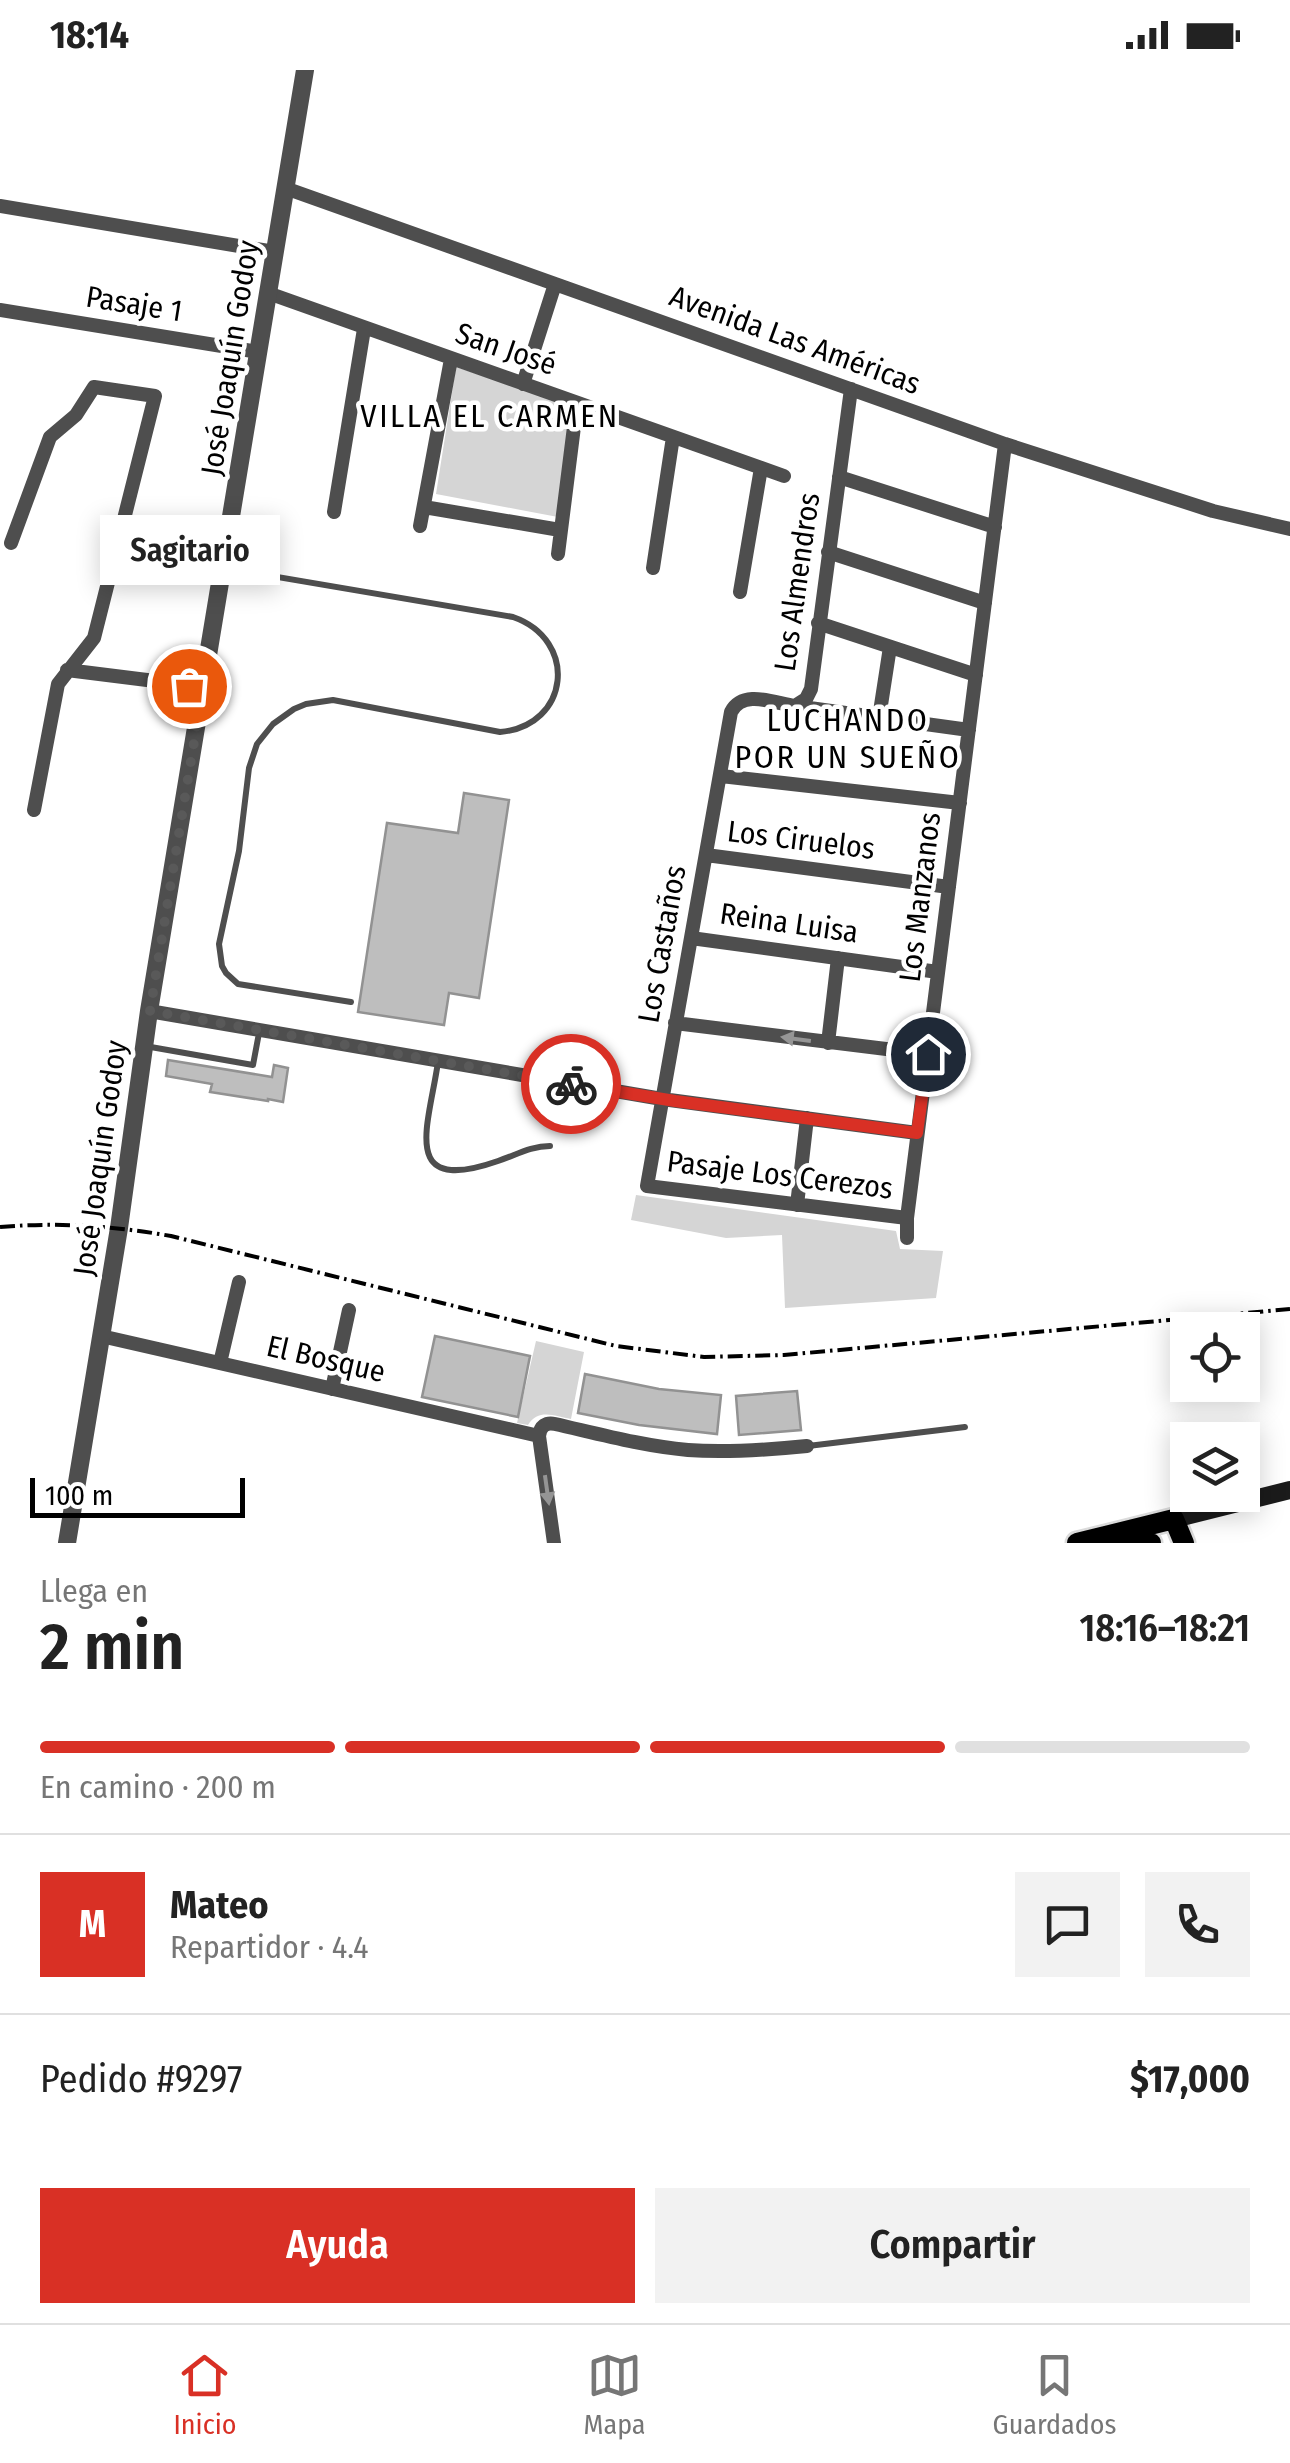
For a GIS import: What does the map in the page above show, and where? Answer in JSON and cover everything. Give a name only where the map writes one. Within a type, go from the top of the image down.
[{"type":"main road","points":[[1077,1543],[1290,1490]]},
{"type":"main road","points":[[1174,1519],[1184,1543]]},
{"type":"main road","points":[[1107,1535],[1132,1536],[1152,1543]]},
{"type":"street","name":"José Joaquín Godoy","points":[[67,1543],[119,1228],[144,1046],[305,70]]},
{"type":"street","name":"Avenida Las Américas","points":[[286,188],[1006,444],[1213,511],[1290,529]]},
{"type":"street","points":[[0,206],[275,252]]},
{"type":"street","points":[[522,384],[555,284]]},
{"type":"street","name":"San José","points":[[268,293],[784,476]]},
{"type":"street","name":"Pasaje 1","points":[[0,310],[258,352]]},
{"type":"street","points":[[334,512],[364,328]]},
{"type":"street","points":[[420,526],[450,360]]},
{"type":"street","points":[[11,543],[50,436],[76,415],[94,387],[154,396],[94,638],[58,684],[34,810]]},
{"type":"street","name":"Los Almendros","points":[[732,712],[739,701],[747,699],[795,706],[806,699],[810,689],[850,388]]},
{"type":"street","points":[[558,554],[577,403]]},
{"type":"street","points":[[654,568],[673,437]]},
{"type":"street","name":"Los Manzanos","points":[[906,1238],[1006,444]]},
{"type":"street","points":[[740,592],[761,468]]},
{"type":"street","points":[[838,477],[995,527]]},
{"type":"street","points":[[424,507],[560,530]]},
{"type":"street","points":[[828,552],[985,604]]},
{"type":"street","points":[[818,622],[976,675]]},
{"type":"street","points":[[879,718],[890,647]]},
{"type":"street","points":[[67,670],[203,687]]},
{"type":"street","points":[[795,706],[969,730]]},
{"type":"street","name":"Los Castaños","points":[[646,1186],[732,712]]},
{"type":"street","points":[[720,776],[960,803]]},
{"type":"street","name":"Los Ciruelos","points":[[706,855],[949,887]]},
{"type":"street","name":"Reina Luisa","points":[[691,938],[938,972]]},
{"type":"street","points":[[828,1043],[838,958]]},
{"type":"street","points":[[150,1011],[662,1099],[917,1133]]},
{"type":"street","points":[[676,1023],[928,1054]]},
{"type":"street","points":[[796,1205],[806,1118]]},
{"type":"street","name":"Pasaje Los Cerezos","points":[[646,1186],[906,1218]]},
{"type":"street","points":[[220,1363],[238,1282]]},
{"type":"street","points":[[332,1389],[349,1310]]},
{"type":"street","name":"El Bosque","points":[[101,1336],[539,1436],[543,1426],[551,1423],[689,1450],[807,1446]]},
{"type":"street","points":[[539,1436],[554,1543]]},
{"type":"lane","points":[[223,568],[513,617],[542,633],[557,661],[557,683],[550,703],[538,718],[520,728],[500,732],[347,702],[320,701],[283,716],[258,744],[248,768],[239,851],[218,944],[219,959],[238,984],[351,1002]]},
{"type":"lane","points":[[144,1046],[253,1065],[259,1030]]},
{"type":"lane","points":[[438,1061],[426,1149],[434,1164],[448,1170],[468,1171],[522,1150],[550,1146]]},
{"type":"lane","points":[[807,1446],[965,1427]]},
{"type":"shaded area","points":[[456,367],[576,407],[558,517],[436,494]]},
{"type":"shaded area","points":[[636,1195],[896,1231],[900,1249],[943,1251],[936,1298],[785,1308],[782,1235],[726,1238],[631,1220]]},
{"type":"shaded area","points":[[536,1341],[584,1352],[571,1419],[542,1415],[528,1425],[517,1423]]},
{"type":"building","points":[[464,793],[509,800],[479,998],[449,993],[444,1025],[358,1012],[387,823],[458,833]]},
{"type":"building","points":[[168,1060],[272,1077],[274,1065],[288,1068],[283,1102],[210,1092],[212,1084],[166,1076]]},
{"type":"building","points":[[435,1336],[530,1356],[518,1417],[422,1397]]},
{"type":"building","points":[[585,1374],[659,1389],[721,1395],[717,1434],[578,1413]]},
{"type":"building","points":[[797,1391],[801,1430],[739,1435],[736,1396]]},
{"type":"railway","points":[[0,1227],[86,1226],[171,1236],[616,1346],[704,1357],[784,1355],[1290,1309]]},
{"type":"way so far","points":[[189,686],[203,687],[150,1011],[571,1084]]},
{"type":"place","name":"Sagitario","points":[[189,686]]},
{"type":"district","name":"VILLA EL CARMEN","points":[[490,416]]},
{"type":"district","name":"LUCHANDO POR UN SUEÑO","points":[[848,738]]},
{"type":"route","points":[[571,1084],[917,1133],[928,1054]]}]
